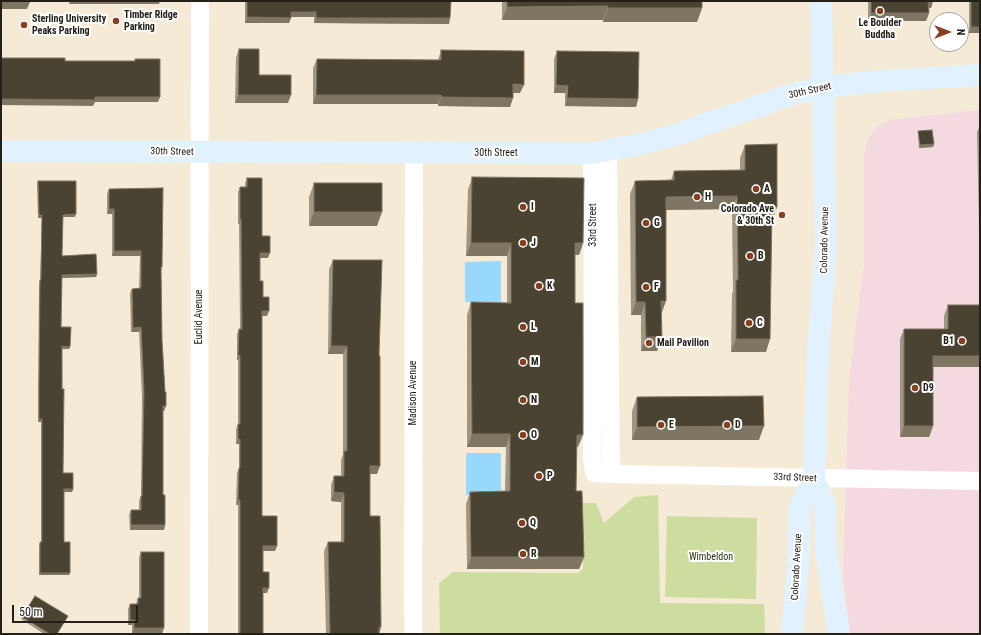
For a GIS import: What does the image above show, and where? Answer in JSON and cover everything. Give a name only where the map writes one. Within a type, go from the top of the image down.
[{"type":"main road","name":"Colorado Avenue","points":[[792,634],[798,568],[800,507],[814,479],[818,353],[826,246],[821,1]]},
{"type":"main road","name":"30th Street","points":[[1,151],[414,153],[600,152],[641,144],[678,134],[790,95],[823,87],[878,81],[980,75]]},
{"type":"main road","name":"Colorado Avenue","points":[[814,479],[825,505],[826,551],[839,634]]},
{"type":"street","name":"Euclid Avenue","points":[[199,634],[200,1]]},
{"type":"street","name":"33rd Street","points":[[600,152],[610,474],[980,481]]},
{"type":"street","name":"Madison Avenue","points":[[413,634],[414,153]]},
{"type":"shaded area","points":[[980,110],[980,634],[850,634],[843,577],[849,380],[864,265],[864,154],[874,130],[882,123],[890,120]]},
{"type":"green space","points":[[658,495],[660,603],[764,604],[765,634],[440,634],[439,583],[453,572],[578,573],[583,569],[582,503],[596,503],[604,523],[634,497]]},
{"type":"green space","name":"Wimbeldon","points":[[667,516],[757,518],[756,599],[665,597]]},
{"type":"water","points":[[501,261],[501,302],[465,302],[465,262]]},
{"type":"water","points":[[466,453],[501,453],[501,495],[466,495]]},
{"type":"building","points":[[247,1],[451,1],[450,18],[316,18],[316,12],[291,12],[291,18],[247,17]]},
{"type":"building","points":[[507,1],[702,1],[702,8],[608,8],[608,6],[507,7]]},
{"type":"building","points":[[871,1],[928,1],[929,13],[871,13]]},
{"type":"building","points":[[971,1],[980,1],[980,27],[971,27]]},
{"type":"building","points":[[239,49],[259,49],[259,75],[291,75],[291,95],[238,95]]},
{"type":"building","points":[[441,50],[524,51],[524,85],[513,84],[513,98],[441,97],[441,95],[316,95],[317,59],[441,60]]},
{"type":"building","points":[[557,51],[639,52],[638,99],[567,98],[568,86],[556,85]]},
{"type":"building","points":[[1,58],[65,58],[65,61],[135,61],[135,59],[160,59],[160,97],[95,97],[95,100],[1,99]]},
{"type":"building","points":[[932,130],[934,144],[920,145],[918,131]]},
{"type":"building","points":[[777,144],[777,207],[772,207],[770,339],[736,339],[736,280],[738,280],[737,196],[666,197],[666,301],[661,301],[662,337],[646,337],[645,302],[636,302],[635,181],[674,180],[674,171],[745,170],[745,145]]},
{"type":"building","points":[[472,177],[584,178],[583,243],[575,243],[575,303],[583,303],[583,435],[577,435],[576,491],[582,491],[584,557],[471,557],[470,492],[510,491],[510,434],[472,434],[471,302],[511,303],[511,243],[471,243]]},
{"type":"building","points":[[247,178],[262,178],[262,236],[270,236],[270,253],[260,253],[260,281],[263,281],[263,297],[269,297],[269,311],[262,311],[262,516],[277,516],[277,546],[263,546],[263,572],[269,572],[269,588],[263,588],[263,634],[240,634],[240,500],[238,500],[240,439],[238,439],[238,424],[240,424],[240,355],[238,355],[239,329],[242,329],[240,187],[247,187]]},
{"type":"building","points":[[38,181],[76,181],[76,214],[63,215],[62,256],[96,254],[97,274],[62,275],[61,327],[71,327],[70,347],[62,346],[62,389],[64,389],[63,473],[73,473],[73,489],[64,489],[64,542],[70,542],[70,573],[40,573],[40,542],[42,542],[42,419],[39,419],[39,389],[42,215],[39,215]]},
{"type":"building","points":[[314,183],[382,183],[382,212],[314,212]]},
{"type":"building","points":[[163,188],[161,267],[162,340],[166,392],[166,406],[163,406],[163,495],[165,495],[165,525],[131,525],[131,510],[141,510],[142,496],[144,392],[141,327],[133,328],[132,289],[141,288],[141,251],[114,251],[114,209],[109,209],[109,189]]},
{"type":"building","points":[[333,260],[382,260],[379,356],[380,466],[370,466],[370,516],[380,516],[381,627],[379,627],[379,634],[330,634],[328,542],[344,542],[344,493],[334,492],[334,476],[344,476],[344,451],[347,451],[347,346],[331,346]]},
{"type":"building","points":[[948,305],[980,305],[980,356],[933,356],[933,426],[904,426],[904,329],[948,329]]},
{"type":"building","points":[[763,396],[764,426],[637,427],[637,397]]},
{"type":"building","points":[[141,552],[164,552],[164,628],[134,628],[134,620],[130,620],[130,604],[138,604],[138,598],[141,598]]},
{"type":"building","points":[[35,596],[68,616],[57,634],[50,634],[22,617]]},
{"type":"place","name":"Le Boulder Buddha","points":[[880,11]]},
{"type":"place","name":"Timber Ridge Parking","points":[[116,21]]},
{"type":"place","name":"Sterling University Peaks Parking","points":[[24,25]]},
{"type":"place","name":"A","points":[[756,189]]},
{"type":"place","name":"H","points":[[697,197]]},
{"type":"place","name":"I","points":[[523,207]]},
{"type":"place","name":"Colorado Ave & 30th St","points":[[782,215]]},
{"type":"place","name":"G","points":[[646,223]]},
{"type":"place","name":"J","points":[[523,243]]},
{"type":"place","name":"B","points":[[750,256]]},
{"type":"place","name":"K","points":[[539,286]]},
{"type":"place","name":"F","points":[[646,287]]},
{"type":"place","name":"C","points":[[749,323]]},
{"type":"place","name":"L","points":[[523,327]]},
{"type":"place","name":"B1","points":[[962,341]]},
{"type":"place","name":"Mail Pavilion","points":[[649,343]]},
{"type":"place","name":"M","points":[[523,362]]},
{"type":"place","name":"D9","points":[[915,388]]},
{"type":"place","name":"N","points":[[523,400]]},
{"type":"place","name":"E","points":[[661,425]]},
{"type":"place","name":"D","points":[[727,425]]},
{"type":"place","name":"O","points":[[523,435]]},
{"type":"place","name":"P","points":[[539,476]]},
{"type":"place","name":"Q","points":[[522,523]]},
{"type":"place","name":"R","points":[[523,554]]}]
